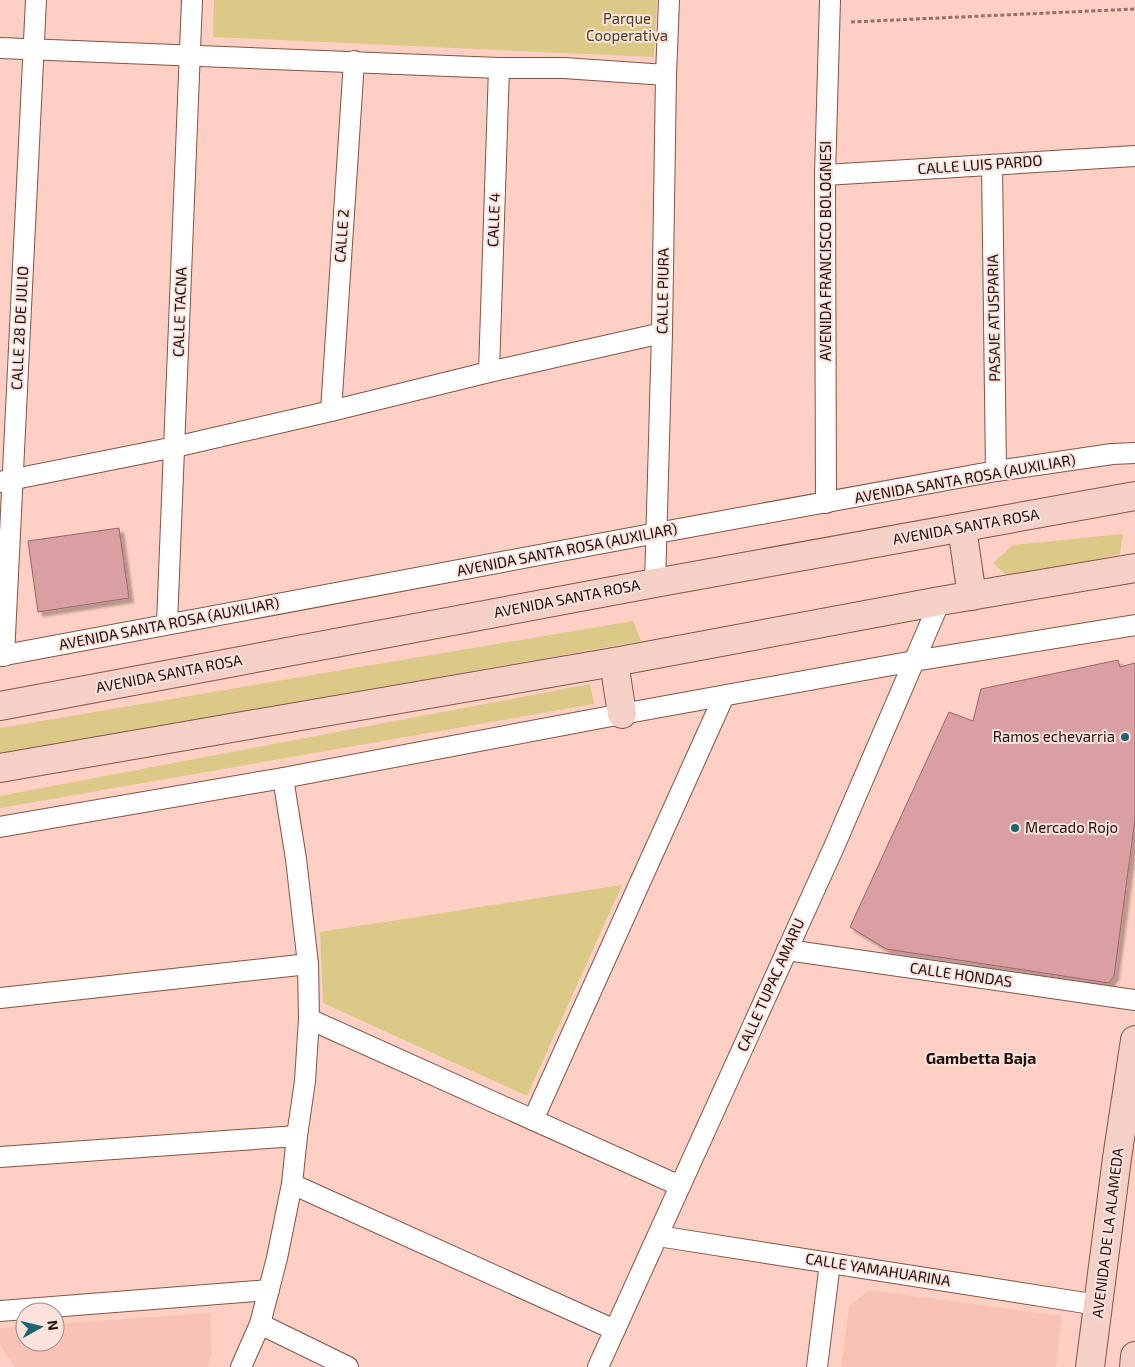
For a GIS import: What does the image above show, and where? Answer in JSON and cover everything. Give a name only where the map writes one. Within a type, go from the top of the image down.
[{"type":"main road","name":"AVENIDA SANTA ROSA","points":[[0,706],[655,583],[1135,496]]},
{"type":"main road","points":[[962,528],[972,596]]},
{"type":"main road","points":[[0,768],[614,662],[940,601],[1135,568]]},
{"type":"main road","points":[[614,662],[622,714]]},
{"type":"main road","name":"AVENIDA DE LA ALAMEDA","points":[[1090,1367],[1098,1305],[1126,1159],[1135,1040]]},
{"type":"main road","points":[[1134,1367],[1135,1356]]},
{"type":"street","name":"CALLE 28 DE JULIO","points":[[2,656],[6,481],[36,0]]},
{"type":"street","name":"CALLE TACNA","points":[[167,624],[192,0]]},
{"type":"street","name":"CALLE PIURA","points":[[655,583],[669,0]]},
{"type":"street","name":"AVENIDA FRANCISCO BOLOGNESI","points":[[826,503],[825,175],[830,0]]},
{"type":"street","points":[[0,48],[499,68],[564,68],[666,75]]},
{"type":"street","name":"CALLE 2","points":[[331,412],[354,62]]},
{"type":"street","name":"CALLE 4","points":[[489,372],[499,68]]},
{"type":"street","name":"CALLE LUIS PARDO","points":[[825,175],[1135,156]]},
{"type":"street","name":"PASAJE ATUSPARIA","points":[[992,165],[996,471]]},
{"type":"street","points":[[6,481],[175,447],[331,412],[489,372],[662,333]]},
{"type":"street","name":"AVENIDA SANTA ROSA (AUXILIAR)","points":[[2,656],[996,471],[1112,454],[1135,453]]},
{"type":"street","name":"CALLE TUPAC AMARU","points":[[598,1367],[838,838],[940,601]]},
{"type":"street","points":[[0,828],[914,662],[1135,626]]},
{"type":"street","points":[[533,1120],[724,696]]},
{"type":"street","points":[[241,1367],[260,1324],[292,1184],[305,1081],[310,1019],[308,964],[296,859],[283,778]]},
{"type":"street","name":"CALLE HONDAS","points":[[787,950],[1135,1000]]},
{"type":"street","points":[[0,998],[308,964]]},
{"type":"street","points":[[310,1019],[680,1186]]},
{"type":"street","points":[[0,1157],[297,1136]]},
{"type":"street","points":[[292,1184],[615,1330]]},
{"type":"street","name":"CALLE YAMAHUARINA","points":[[658,1236],[1098,1305]]},
{"type":"street","points":[[817,1367],[830,1263]]},
{"type":"street","points":[[0,1311],[269,1290]]},
{"type":"street","points":[[260,1324],[348,1367]]},
{"type":"path","points":[[830,23],[1135,8]]},
{"type":"shaded area","points":[[869,1290],[1062,1316],[1056,1367],[841,1367],[849,1307]]},
{"type":"shaded area","points":[[210,1313],[212,1354],[208,1367],[15,1367],[0,1345],[0,1328],[15,1327],[15,1352],[65,1352],[65,1323]]},
{"type":"green space","name":"Parque Cooperativa","points":[[214,0],[657,0],[654,57],[213,37]]},
{"type":"green space","points":[[1123,534],[1120,554],[1011,579],[993,563],[1013,545]]},
{"type":"green space","points":[[633,621],[641,641],[0,755],[0,728]]},
{"type":"green space","points":[[590,684],[594,704],[0,808],[0,796]]},
{"type":"green space","points":[[622,885],[527,1096],[323,1003],[320,932]]},
{"type":"building","points":[[119,528],[129,598],[38,612],[28,541]]},
{"type":"building","name":"Mercado Rojo","points":[[1118,660],[1120,667],[1135,663],[1135,820],[1114,976],[1109,983],[886,949],[850,927],[949,712],[973,721],[981,689]]},
{"type":"place","name":"Ramos echevarria","points":[[1125,737]]},
{"type":"place","name":"Mercado Rojo","points":[[1015,828]]},
{"type":"district","name":"Gambetta Baja","points":[[981,1058]]}]
